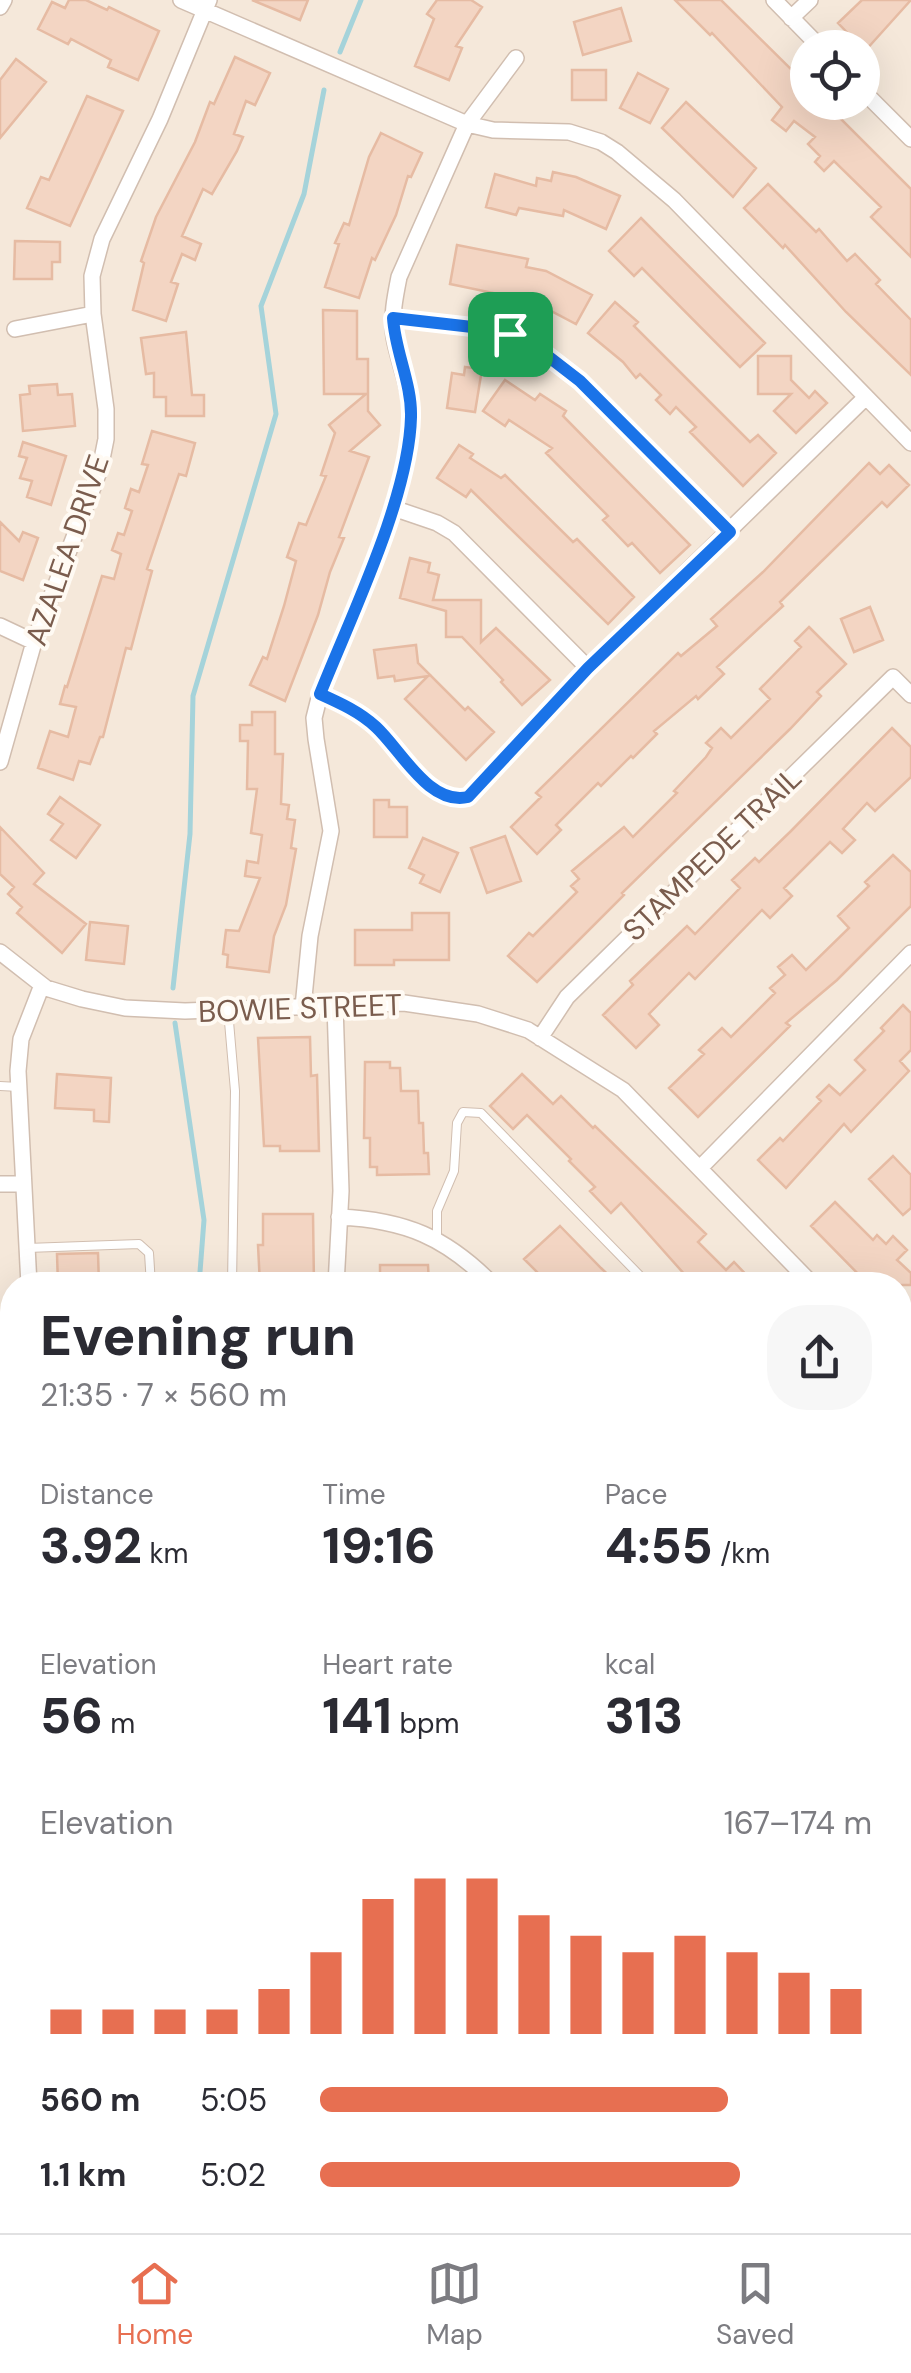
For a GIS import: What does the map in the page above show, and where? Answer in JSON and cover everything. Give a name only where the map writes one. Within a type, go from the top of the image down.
[{"type":"street","points":[[0,6],[4,0]]},
{"type":"street","points":[[181,0],[207,6],[468,124],[493,130],[569,132],[601,142],[674,200],[911,443]]},
{"type":"street","points":[[774,0],[804,30]]},
{"type":"street","points":[[792,18],[810,0]]},
{"type":"street","name":"AZALEA DRIVE","points":[[0,762],[34,642],[103,454],[106,409],[92,276],[102,239],[160,119],[207,6]]},
{"type":"street","points":[[303,1007],[310,936],[331,831],[314,718],[393,508],[411,417],[393,318],[399,277],[468,124],[516,58]]},
{"type":"street","points":[[880,108],[911,138]]},
{"type":"street","points":[[15,328],[93,314]]},
{"type":"street","points":[[393,318],[481,328],[510,334],[536,347],[580,381],[730,532]]},
{"type":"street","points":[[320,694],[352,709],[375,726],[446,798],[468,797],[588,668],[866,397]]},
{"type":"street","points":[[393,508],[454,533],[588,668]]},
{"type":"street","points":[[0,626],[34,642]]},
{"type":"street","name":"STAMPEDE TRAIL","points":[[540,1038],[566,997],[893,677],[911,696]]},
{"type":"street","name":"BOWIE STREET","points":[[0,952],[42,985],[82,1000],[126,1008],[185,1011],[404,1003],[478,1014],[528,1030],[623,1090],[800,1272]]},
{"type":"street","points":[[700,1168],[911,953]]},
{"type":"street","points":[[28,1272],[19,1087],[21,1039],[42,985]]},
{"type":"street","points":[[334,1006],[337,1272]]},
{"type":"street","points":[[0,1184],[23,1184]]},
{"type":"street","points":[[339,1217],[382,1219],[409,1226],[437,1239],[473,1272]]},
{"type":"lane","points":[[228,1010],[235,1090],[232,1272]]},
{"type":"lane","points":[[0,1086],[19,1087]]},
{"type":"lane","points":[[437,1239],[437,1211],[454,1171],[456,1123],[462,1112],[480,1113],[637,1272]]},
{"type":"lane","points":[[27,1248],[138,1244],[149,1253],[151,1272]]},
{"type":"shaded area","points":[[0,0],[911,0],[911,1272],[0,1272]]},
{"type":"building","points":[[69,0],[86,0],[107,10],[109,7],[159,31],[138,80],[108,67],[111,60],[71,39],[68,44],[38,29],[52,2],[65,8]]},
{"type":"building","points":[[252,0],[308,0],[300,20]]},
{"type":"building","points":[[437,0],[471,0],[482,7],[456,46],[462,48],[449,80],[415,66],[434,19],[427,14]]},
{"type":"building","points":[[675,0],[721,0],[790,68],[790,120],[842,120],[911,189],[911,257],[871,217],[881,207],[834,161],[824,171],[815,162],[820,156],[808,144],[815,137],[794,121],[786,131],[772,120],[782,107]]},
{"type":"building","points":[[862,0],[911,0],[880,34],[880,30],[845,30],[838,23]]},
{"type":"building","points":[[621,8],[631,41],[583,55],[574,22]]},
{"type":"building","points":[[235,57],[270,73],[255,105],[246,101],[234,134],[243,137],[237,151],[212,194],[203,189],[182,236],[201,244],[195,260],[182,254],[171,282],[178,284],[166,321],[133,310],[144,263],[141,261],[156,217]]},
{"type":"building","points":[[16,59],[46,82],[0,138],[0,80]]},
{"type":"building","points":[[572,70],[606,70],[606,100],[572,100]]},
{"type":"building","points":[[638,73],[668,89],[650,123],[620,108]]},
{"type":"building","points":[[87,96],[123,111],[70,226],[27,208],[41,177],[49,180]]},
{"type":"building","points":[[686,102],[756,168],[733,197],[662,128]]},
{"type":"building","points":[[381,133],[422,153],[411,177],[408,176],[396,215],[375,260],[372,258],[359,298],[325,287],[339,244],[335,243],[344,223],[349,225],[369,157]]},
{"type":"building","points":[[553,172],[576,177],[620,196],[606,229],[564,210],[563,216],[519,208],[516,215],[486,207],[495,174],[536,186],[537,178],[551,181]]},
{"type":"building","points":[[768,184],[816,232],[819,229],[847,261],[855,254],[880,280],[876,284],[911,320],[911,375],[744,208]]},
{"type":"building","points":[[641,218],[765,343],[740,367],[642,268],[634,276],[609,251]]},
{"type":"building","points":[[15,241],[60,242],[60,262],[52,262],[52,279],[14,279]]},
{"type":"building","points":[[457,245],[528,259],[526,267],[546,271],[592,295],[576,324],[532,301],[450,284]]},
{"type":"building","points":[[615,302],[750,442],[758,435],[776,453],[743,486],[690,432],[696,427],[676,407],[670,414],[656,400],[661,395],[640,374],[636,378],[588,333]]},
{"type":"building","points":[[323,310],[357,311],[357,359],[368,359],[368,411],[380,425],[350,451],[369,457],[339,537],[344,538],[318,615],[285,701],[250,685],[263,657],[267,659],[284,606],[296,561],[287,557],[299,523],[306,525],[326,476],[321,475],[335,433],[329,425],[366,394],[324,394]]},
{"type":"building","points":[[186,332],[192,395],[204,395],[204,416],[166,416],[166,397],[154,397],[154,373],[146,374],[141,338]]},
{"type":"building","points":[[758,356],[791,356],[791,380],[809,398],[815,391],[827,403],[796,433],[774,411],[791,394],[758,394]]},
{"type":"building","points":[[465,367],[482,369],[475,412],[447,408],[452,373],[464,375]]},
{"type":"building","points":[[505,380],[535,400],[540,394],[566,411],[563,416],[690,545],[660,573],[632,543],[628,546],[603,520],[608,516],[546,453],[552,448],[509,420],[505,426],[483,411]]},
{"type":"building","points":[[57,384],[58,395],[72,394],[75,426],[23,431],[20,395],[30,394],[29,386]]},
{"type":"building","points":[[152,431],[195,443],[186,476],[179,474],[147,569],[152,571],[131,649],[126,648],[103,737],[90,764],[79,761],[73,780],[38,768],[50,731],[68,737],[76,707],[60,704],[102,576],[114,579],[121,554],[112,550],[118,533],[124,535],[132,511],[125,508],[131,489],[139,492],[148,465],[142,464]]},
{"type":"building","points":[[23,442],[66,456],[51,505],[27,497],[32,481],[20,478],[27,458],[19,456]]},
{"type":"building","points":[[459,445],[473,454],[470,458],[501,478],[505,475],[634,597],[608,624],[471,490],[466,497],[437,478]]},
{"type":"building","points":[[869,463],[880,474],[889,465],[909,485],[887,507],[882,502],[780,602],[783,606],[717,667],[724,674],[654,731],[657,734],[601,786],[598,783],[556,825],[561,830],[537,854],[511,827],[541,797],[536,793],[678,653],[681,656],[717,626],[711,619],[763,572]]},
{"type":"building","points":[[0,522],[19,541],[23,532],[38,538],[23,580],[0,571]]},
{"type":"building","points":[[410,558],[430,563],[428,572],[439,575],[433,600],[481,600],[481,642],[496,628],[550,680],[522,705],[462,637],[446,637],[446,611],[400,598]]},
{"type":"building","points":[[870,607],[883,640],[854,652],[841,619]]},
{"type":"building","points":[[809,627],[846,664],[817,692],[821,696],[790,729],[537,982],[508,956],[577,892],[571,886],[579,879],[572,871],[624,827],[633,837],[706,757],[712,748],[706,743],[721,728],[731,738],[770,699],[760,689],[801,647],[795,641]]},
{"type":"building","points":[[416,645],[418,663],[465,710],[468,707],[494,732],[466,760],[405,699],[428,676],[395,681],[394,676],[378,678],[374,650]]},
{"type":"building","points":[[252,712],[275,712],[275,754],[283,754],[281,804],[289,805],[287,819],[295,820],[291,848],[296,849],[269,972],[227,967],[228,955],[223,954],[226,930],[239,931],[260,878],[245,876],[247,861],[258,863],[262,835],[251,833],[257,789],[247,789],[248,741],[240,741],[240,725],[252,725]]},
{"type":"building","points":[[892,728],[911,747],[911,777],[875,811],[867,803],[843,829],[855,840],[842,853],[830,842],[784,888],[792,896],[770,918],[762,910],[695,979],[689,973],[649,1014],[659,1025],[636,1048],[603,1015],[633,985],[630,981],[687,926],[695,934],[740,888],[732,880],[755,858],[759,862]]},
{"type":"building","points":[[60,797],[100,825],[76,858],[51,840],[63,824],[48,814]]},
{"type":"building","points":[[374,800],[389,800],[389,807],[407,807],[407,837],[374,837]]},
{"type":"building","points":[[0,827],[44,873],[34,884],[86,924],[62,953],[17,913],[22,907],[8,894],[14,887],[0,874]]},
{"type":"building","points":[[505,836],[521,881],[487,893],[471,848]]},
{"type":"building","points":[[423,838],[458,853],[440,892],[420,883],[424,875],[409,868]]},
{"type":"building","points":[[893,855],[911,872],[911,906],[837,980],[786,1023],[790,1026],[698,1117],[669,1088],[704,1054],[699,1050],[722,1028],[731,1037],[775,993],[770,988],[785,975],[778,967],[792,955],[806,970],[849,928],[838,916]]},
{"type":"building","points":[[412,913],[449,913],[449,960],[355,965],[355,930],[412,930]]},
{"type":"building","points":[[90,922],[128,926],[124,964],[86,960]]},
{"type":"building","points":[[903,1005],[911,1013],[911,1050],[900,1061],[909,1071],[851,1132],[844,1124],[786,1188],[758,1160],[780,1138],[783,1141],[821,1101],[817,1097],[829,1085],[840,1095],[865,1070],[855,1060]]},
{"type":"building","points":[[310,1037],[311,1076],[317,1075],[319,1151],[280,1151],[280,1146],[264,1146],[258,1038]]},
{"type":"building","points":[[365,1062],[390,1062],[390,1068],[400,1068],[401,1091],[418,1091],[419,1123],[423,1123],[429,1174],[377,1175],[377,1167],[370,1167],[370,1138],[364,1138]]},
{"type":"building","points":[[57,1074],[111,1078],[109,1122],[94,1121],[94,1110],[55,1108]]},
{"type":"building","points":[[522,1074],[553,1104],[561,1096],[706,1234],[698,1242],[726,1270],[734,1262],[744,1272],[682,1272],[621,1203],[611,1213],[590,1191],[595,1187],[571,1159],[527,1115],[513,1129],[490,1106]]},
{"type":"building","points":[[893,1156],[911,1175],[911,1208],[903,1215],[869,1179]]},
{"type":"building","points":[[835,1202],[873,1240],[877,1235],[886,1244],[893,1236],[907,1250],[897,1260],[910,1272],[856,1272],[811,1226]]},
{"type":"building","points":[[263,1214],[313,1214],[314,1272],[259,1272],[258,1245],[263,1245]]},
{"type":"building","points":[[560,1226],[606,1272],[536,1272],[524,1259]]},
{"type":"building","points":[[98,1253],[99,1272],[58,1272],[57,1254]]},
{"type":"building","points":[[380,1265],[428,1265],[428,1272],[380,1272]]},
{"type":"waterway","points":[[340,52],[361,0]]},
{"type":"waterway","points":[[173,988],[190,834],[193,696],[276,414],[261,306],[304,194],[324,90]]},
{"type":"waterway","points":[[175,1023],[204,1220],[200,1272]]},
{"type":"route","points":[[393,318],[510,334],[536,347],[580,381],[730,532],[588,668],[468,797],[446,798],[375,726],[352,709],[320,694],[393,508],[405,459],[410,404],[393,318]]}]
